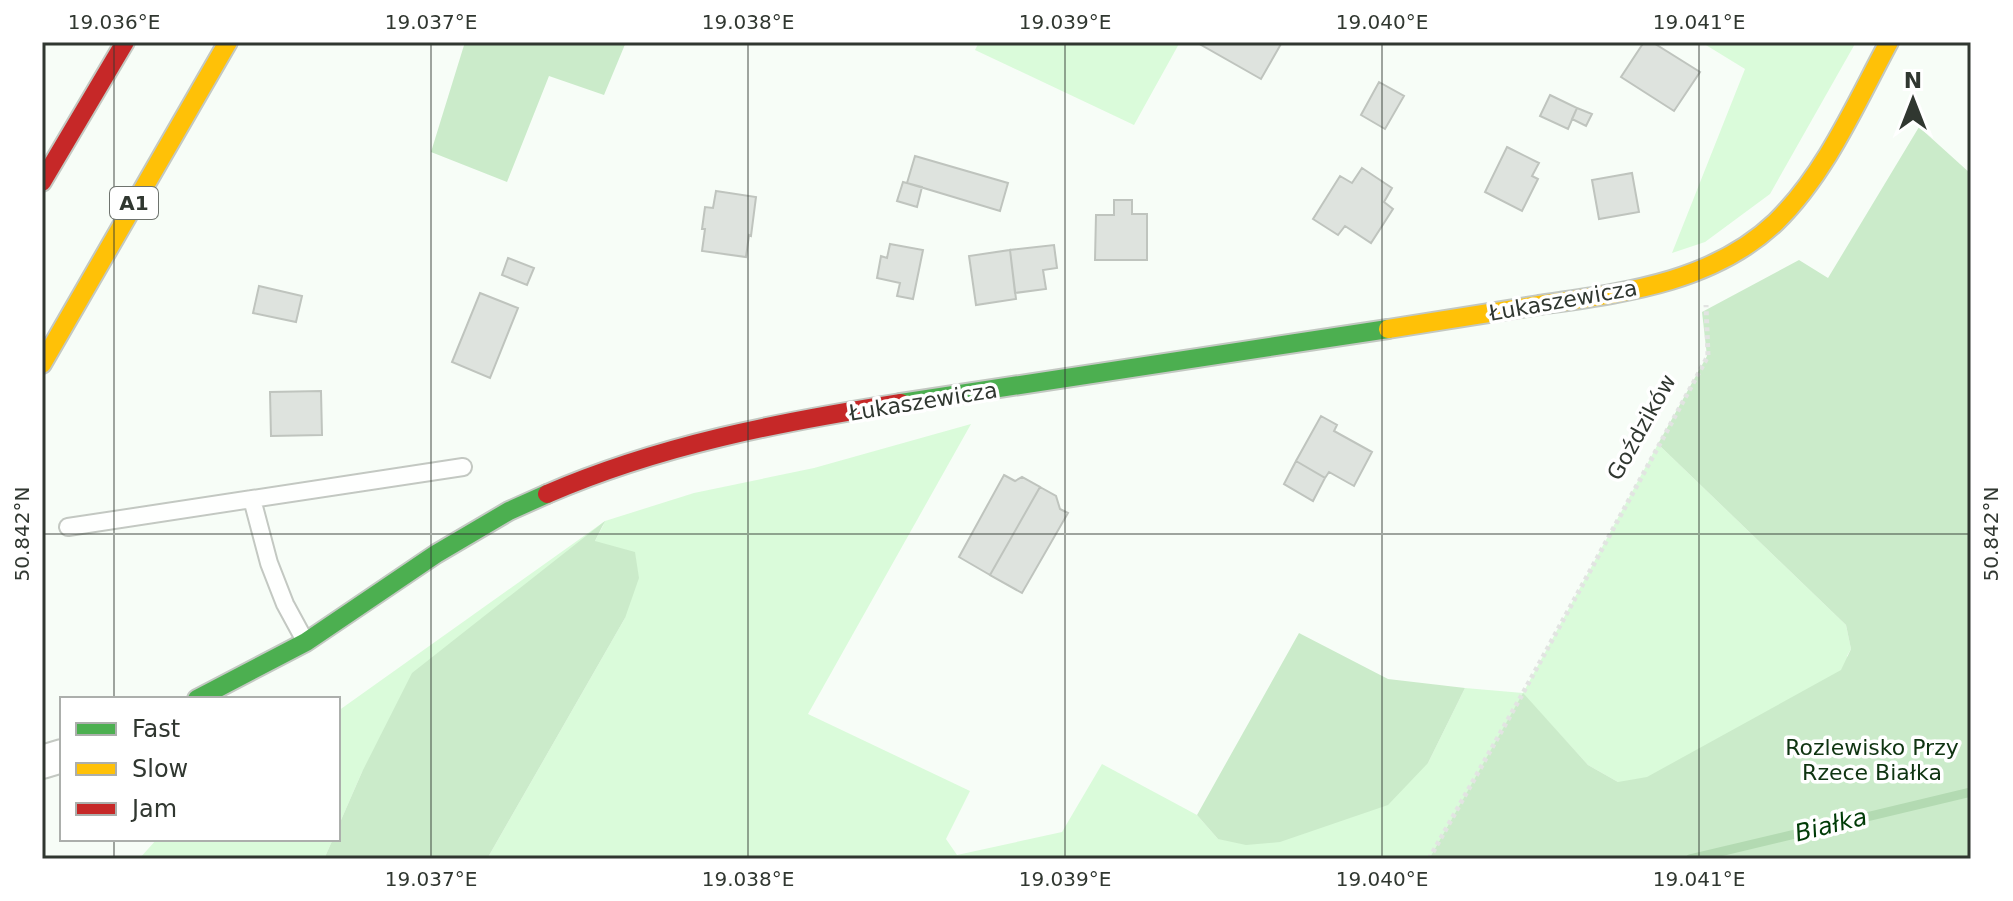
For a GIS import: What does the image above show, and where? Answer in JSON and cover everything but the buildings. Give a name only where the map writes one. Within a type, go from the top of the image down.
[{"type":"main road","points":[[42,182],[125,42]]},
{"type":"main road","name":"A1","points":[[42,364],[228,42]]},
{"type":"main road","points":[[1705,268],[1756,238],[1788,208],[1819,166],[1889,42]]},
{"type":"main road","name":"Łukaszewicza","points":[[201,697],[306,642],[436,554],[509,511],[589,476],[666,451],[756,428],[890,405],[1594,297],[1671,280],[1705,268]]},
{"type":"lane","points":[[68,527],[463,467]]},
{"type":"lane","points":[[252,499],[269,563],[285,604],[306,642]]},
{"type":"path","name":"Goździków","points":[[1429,859],[1708,356],[1705,268]]},
{"type":"green space","points":[[465,42],[626,42],[604,95],[549,76],[507,182],[431,152]]},
{"type":"green space","points":[[979,42],[1180,42],[1134,125],[975,50]]},
{"type":"green space","points":[[1701,42],[1856,42],[1770,194],[1705,242],[1672,253],[1745,69]]},
{"type":"green space","name":"Rozlewisko Przy Rzece Białka","points":[[1919,127],[1971,174],[1971,859],[1429,859],[1523,693],[1588,765],[1618,782],[1647,777],[1841,670],[1851,649],[1846,625],[1658,444],[1707,356],[1702,312],[1799,260],[1828,278]]},
{"type":"green space","name":"Rozlewisko Przy Rzece Białka","points":[[971,424],[808,714],[970,791],[946,839],[957,855],[1062,832],[1102,764],[1197,815],[1218,839],[1428,763],[1465,688],[1523,693],[1658,444],[1846,625],[1851,649],[1847,656],[1971,859],[1618,782],[1588,765],[1523,694],[1429,859],[487,859],[625,618],[595,541],[604,524],[362,772],[340,822],[340,710],[605,521],[694,493],[814,468]]},
{"type":"green space","points":[[605,521],[595,541],[635,552],[639,578],[625,618],[487,859],[324,859],[332,841],[340,841],[340,822],[412,673]]},
{"type":"green space","points":[[1299,633],[1388,679],[1465,688],[1428,763],[1388,805],[1280,842],[1246,845],[1218,839],[1197,815]]},
{"type":"green space","points":[[155,841],[332,841],[324,859],[139,859]]},
{"type":"waterway","name":"Białka","points":[[1690,859],[1971,792]]},
{"type":"traffic: fast","points":[[901,403],[1388,329]]},
{"type":"traffic: fast","points":[[201,697],[306,642],[436,554],[509,511],[547,494]]},
{"type":"traffic: slow","points":[[42,364],[228,42]]},
{"type":"traffic: slow","points":[[1388,329],[1634,290],[1695,272],[1724,259],[1751,243],[1776,222],[1810,182],[1839,136],[1889,42]]},
{"type":"traffic: jam","points":[[42,182],[125,42]]},
{"type":"traffic: jam","points":[[547,494],[633,462],[721,437],[901,403]]}]
